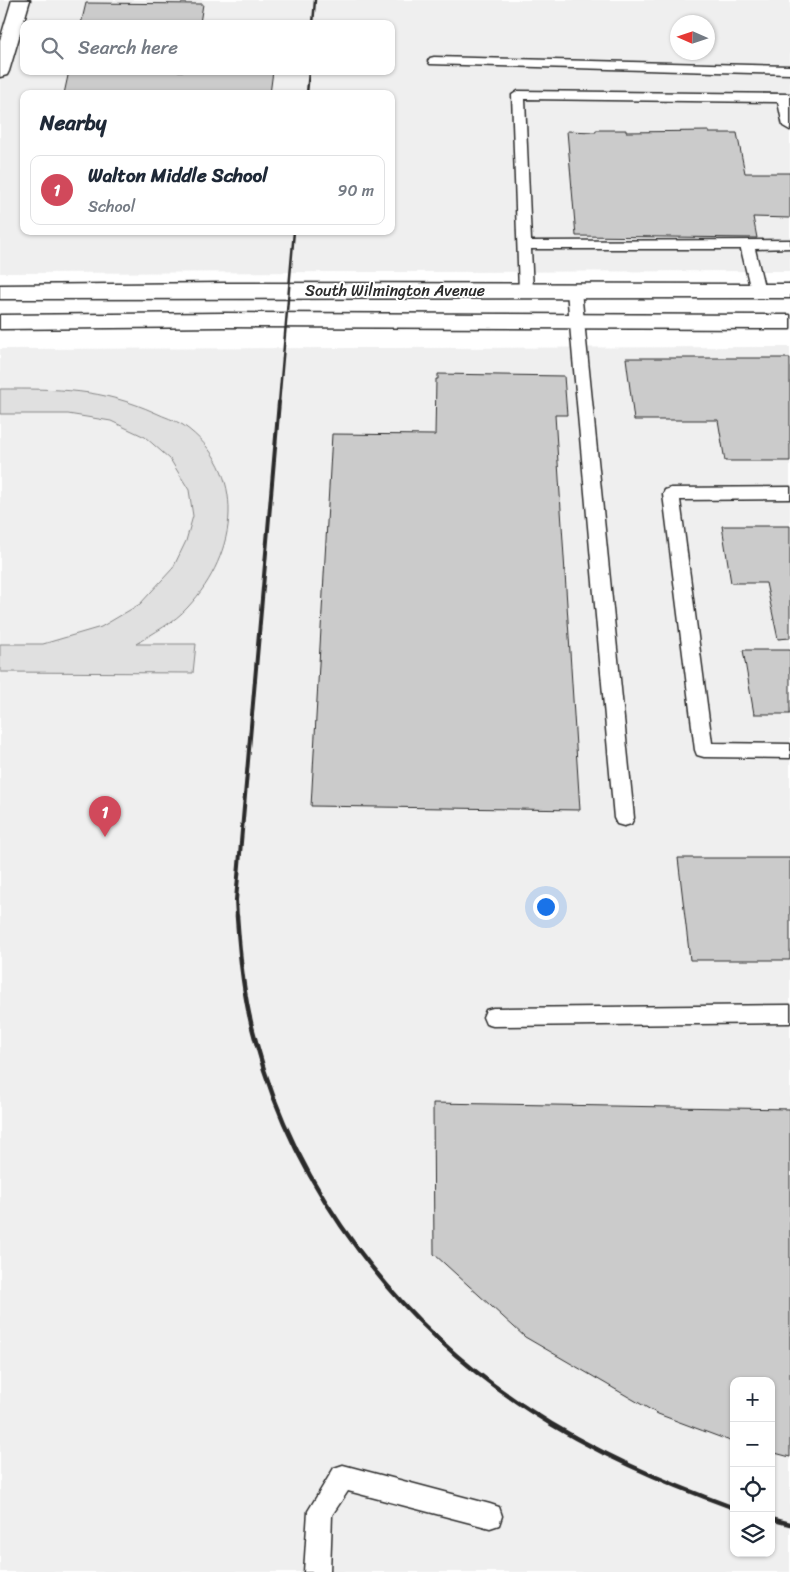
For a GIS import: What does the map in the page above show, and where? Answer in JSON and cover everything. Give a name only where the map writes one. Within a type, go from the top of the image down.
[{"type":"main road","points":[[0,70],[21,0]]},
{"type":"main road","name":"South Wilmington Avenue","points":[[0,292],[790,291]]},
{"type":"main road","name":"South Wilmington Avenue","points":[[0,322],[790,322]]},
{"type":"lane","points":[[434,61],[790,70]]},
{"type":"lane","points":[[526,291],[518,95],[787,98],[790,126]]},
{"type":"lane","points":[[747,244],[758,291]]},
{"type":"lane","points":[[524,245],[790,244]]},
{"type":"lane","points":[[574,291],[624,818]]},
{"type":"lane","points":[[790,493],[671,494],[704,750],[790,751]]},
{"type":"lane","points":[[493,1017],[790,1014]]},
{"type":"lane","points":[[317,1572],[320,1511],[343,1477],[490,1516]]},
{"type":"shaded area","points":[[0,0],[790,0],[790,271],[0,273]]},
{"type":"shaded area","points":[[790,347],[790,1572],[0,1572],[0,349]]},
{"type":"shaded area","points":[[0,389],[41,389],[98,394],[136,405],[183,425],[204,444],[219,465],[227,489],[229,513],[226,538],[218,562],[205,586],[183,612],[136,644],[196,644],[193,673],[0,672],[0,644],[43,644],[101,627],[140,604],[173,568],[186,541],[193,516],[189,490],[170,459],[145,437],[111,421],[68,414],[0,414]]},
{"type":"building","points":[[86,3],[203,4],[200,20],[82,20]]},
{"type":"building","points":[[68,75],[272,75],[271,90],[65,90]]},
{"type":"building","points":[[596,130],[737,133],[745,173],[790,173],[790,218],[753,217],[757,238],[576,236],[567,131],[596,132]]},
{"type":"building","points":[[626,358],[790,358],[790,461],[725,461],[718,420],[634,420]]},
{"type":"building","points":[[438,374],[564,376],[567,415],[555,415],[580,810],[311,806],[332,434],[435,435],[436,379],[438,379]]},
{"type":"building","points":[[722,526],[790,526],[790,638],[778,639],[766,583],[731,583]]},
{"type":"building","points":[[743,650],[790,650],[790,714],[754,714]]},
{"type":"building","points":[[678,858],[790,858],[790,960],[690,960]]},
{"type":"building","points":[[433,1103],[790,1109],[790,1457],[775,1453],[775,1377],[730,1377],[730,1441],[658,1414],[525,1337],[434,1254]]},
{"type":"railway","points":[[313,20],[315,0]]},
{"type":"railway","points":[[307,90],[309,75]]},
{"type":"railway","points":[[279,403],[294,235]]},
{"type":"railway","points":[[237,917],[236,900],[279,402]]},
{"type":"railway","points":[[237,916],[241,964],[248,1011],[274,1097],[297,1151],[326,1202],[359,1251],[397,1296],[438,1338],[482,1376],[529,1410],[603,1453],[681,1488],[730,1506]]},
{"type":"railway","points":[[775,1520],[790,1524]]},
{"type":"place","name":"Walton Middle School","points":[[105,837]]}]
